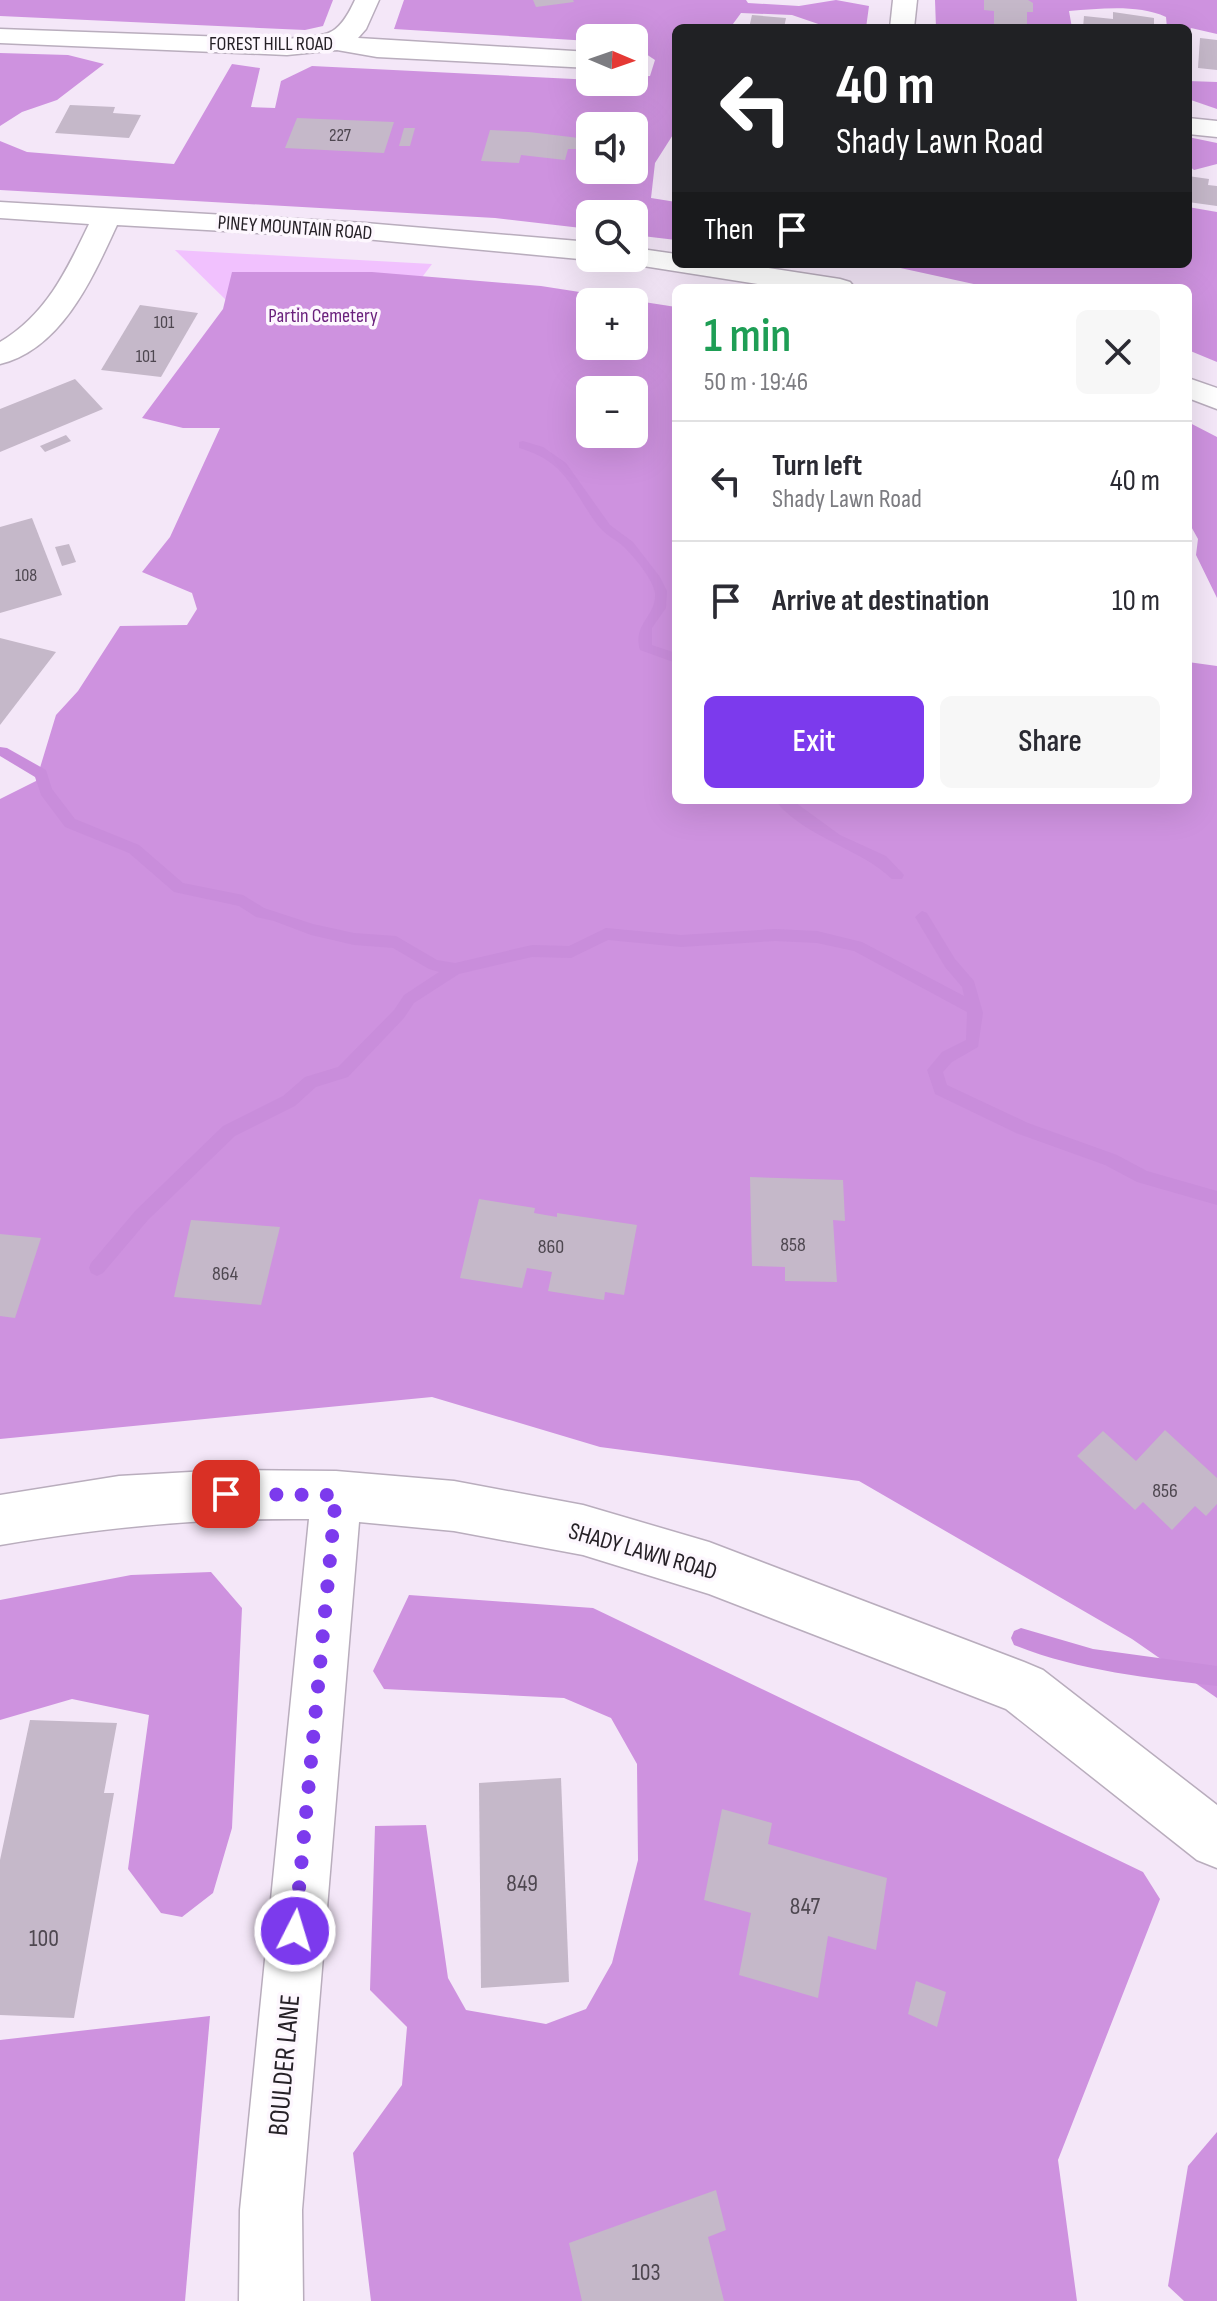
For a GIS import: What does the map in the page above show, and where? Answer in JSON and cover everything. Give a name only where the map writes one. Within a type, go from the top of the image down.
[{"type":"street","points":[[337,42],[354,29],[367,0]]},
{"type":"street","points":[[902,24],[905,0]]},
{"type":"street","name":"FOREST HILL ROAD","points":[[0,36],[287,47],[337,42],[377,49],[576,59]]},
{"type":"street","points":[[1192,126],[1217,129]]},
{"type":"street","name":"PINEY MOUNTAIN ROAD","points":[[0,210],[365,231],[576,250]]},
{"type":"street","points":[[0,355],[25,342],[53,318],[107,216]]},
{"type":"street","points":[[648,259],[672,262]]},
{"type":"street","points":[[744,268],[802,272],[830,284]]},
{"type":"street","points":[[1192,389],[1217,399]]},
{"type":"street","name":"SHADY LAWN ROAD","points":[[0,1520],[119,1501],[226,1494],[336,1495],[454,1506],[583,1530],[709,1568],[1024,1689],[1217,1840]]},
{"type":"street","name":"BOULDER LANE","points":[[271,2301],[273,2194],[336,1495]]},
{"type":"green space","points":[[0,0],[333,0],[323,26],[305,30],[0,16]]},
{"type":"green space","points":[[404,0],[746,0],[748,3],[799,6],[836,0],[869,6],[867,24],[818,24],[792,15],[741,13],[733,24],[672,24],[672,136],[655,163],[651,198],[672,201],[672,240],[648,237],[648,200],[576,200],[576,227],[495,218],[0,190],[0,141],[27,152],[174,164],[232,64],[260,68],[251,107],[275,108],[281,81],[312,66],[576,79],[576,96],[648,96],[648,76],[655,60],[648,55],[648,24],[576,24],[576,40],[394,29]]},
{"type":"green space","points":[[935,0],[1217,0],[1217,34],[1192,28],[1192,24],[1167,24],[1166,17],[1155,13],[1118,8],[1069,11],[1071,24],[936,24]]},
{"type":"green space","points":[[0,53],[68,55],[104,64],[57,100],[22,112],[0,126]]},
{"type":"green space","points":[[1192,81],[1217,82],[1217,109],[1192,100]]},
{"type":"green space","points":[[1192,138],[1217,143],[1217,164],[1194,170]]},
{"type":"green space","points":[[1192,208],[1217,212],[1217,362],[1192,352],[1192,284],[974,284],[900,268],[1192,268]]},
{"type":"green space","name":"Partin Cemetery","points":[[175,250],[432,264],[329,401]]},
{"type":"green space","points":[[232,272],[372,272],[576,291],[576,360],[648,360],[648,303],[672,306],[672,804],[1192,804],[1192,663],[1217,666],[1217,1698],[1132,1639],[859,1481],[600,1447],[432,1397],[0,1439],[0,799],[36,781],[56,715],[78,691],[120,626],[187,625],[197,609],[192,593],[142,572],[170,537],[220,428],[183,428],[142,418],[223,309]]},
{"type":"green space","points":[[1192,424],[1217,437],[1217,598],[1196,555],[1198,539],[1192,528]]},
{"type":"green space","points":[[211,1572],[242,1608],[232,1828],[213,1893],[182,1917],[161,1913],[128,1869],[149,1715],[72,1699],[0,1720],[0,1600],[131,1575]]},
{"type":"green space","points":[[409,1595],[593,1608],[1143,1872],[1160,1899],[1058,2160],[1077,2301],[371,2301],[353,2153],[402,2085],[407,2027],[370,1990],[375,1826],[426,1825],[448,1978],[466,2010],[546,2024],[586,2009],[612,1963],[638,1860],[637,1764],[611,1718],[564,1698],[384,1689],[373,1671]]},
{"type":"green space","points":[[210,2016],[185,2301],[0,2301],[0,2040]]},
{"type":"green space","points":[[1217,2132],[1217,2301],[1184,2301],[1168,2286],[1188,2166]]},
{"type":"building","points":[[533,0],[573,0],[574,2],[536,7]]},
{"type":"building","points":[[984,0],[1028,0],[1033,3],[1033,12],[1027,12],[1027,24],[994,24],[994,11],[984,10]]},
{"type":"building","points":[[1113,12],[1154,18],[1154,24],[1083,24],[1084,16],[1113,19]]},
{"type":"building","points":[[752,15],[786,18],[785,24],[750,24]]},
{"type":"building","points":[[1200,38],[1217,40],[1217,70],[1198,68]]},
{"type":"building","points":[[70,105],[115,107],[113,113],[141,115],[129,138],[55,133]]},
{"type":"building","points":[[297,118],[394,122],[384,153],[285,148]]},
{"type":"building","points":[[404,128],[415,128],[410,146],[399,146]]},
{"type":"building","points":[[490,130],[576,138],[576,149],[568,149],[565,160],[521,155],[519,163],[481,161]]},
{"type":"building","points":[[1192,177],[1209,179],[1208,185],[1217,186],[1217,206],[1192,203]]},
{"type":"building","points":[[140,305],[198,313],[161,377],[101,370]]},
{"type":"building","points":[[75,379],[103,409],[0,452],[0,409]]},
{"type":"building","points":[[66,435],[71,441],[45,452],[40,446]]},
{"type":"building","points":[[32,518],[62,595],[0,613],[0,527]]},
{"type":"building","points":[[69,544],[76,562],[62,566],[55,547]]},
{"type":"building","points":[[0,638],[56,652],[0,725]]},
{"type":"building","points":[[750,1177],[843,1180],[845,1221],[833,1220],[837,1282],[785,1281],[785,1267],[752,1266]]},
{"type":"building","points":[[479,1199],[535,1208],[534,1213],[557,1217],[557,1213],[637,1225],[624,1295],[605,1292],[604,1300],[548,1291],[552,1272],[527,1268],[522,1288],[460,1278]]},
{"type":"building","points":[[191,1220],[280,1227],[261,1305],[174,1297]]},
{"type":"building","points":[[0,1234],[41,1238],[15,1318],[0,1316]]},
{"type":"building","points":[[1165,1430],[1217,1478],[1217,1504],[1206,1516],[1195,1506],[1172,1530],[1143,1502],[1135,1510],[1077,1456],[1103,1431],[1136,1461]]},
{"type":"building","points":[[30,1720],[117,1723],[104,1793],[114,1793],[74,2018],[0,2015],[0,1860]]},
{"type":"building","points":[[561,1778],[569,1982],[481,1988],[479,1783]]},
{"type":"building","points":[[722,1809],[772,1823],[768,1844],[887,1878],[876,1950],[828,1936],[818,1998],[739,1975],[751,1913],[704,1900]]},
{"type":"building","points":[[916,1981],[946,1992],[937,2027],[908,2014]]},
{"type":"building","points":[[716,2190],[726,2230],[708,2237],[724,2301],[582,2301],[569,2243]]},
{"type":"waterway","points":[[523,445],[539,450],[562,466],[606,528],[629,545],[656,580],[661,591],[660,608],[646,627],[645,647],[672,657]]},
{"type":"waterway","points":[[2,751],[41,774],[46,791],[70,823],[134,849],[179,888],[243,901],[261,913],[311,929],[354,939],[396,942],[434,965],[455,969]]},
{"type":"waterway","points":[[787,804],[835,839],[881,860],[897,875]]},
{"type":"waterway","points":[[922,917],[950,963],[969,985],[975,1013],[973,1043],[947,1057],[935,1070],[941,1089],[1022,1128],[1111,1160],[1143,1177],[1217,1198]]},
{"type":"waterway","points":[[455,969],[532,951],[571,952],[606,934],[681,941],[775,935],[817,937],[857,946],[971,1007]]},
{"type":"waterway","points":[[97,1268],[142,1215],[229,1131],[289,1101],[311,1082],[343,1072],[399,1014],[409,999],[455,969]]},
{"type":"waterway","points":[[1021,1638],[1093,1658],[1217,1676]]},
{"type":"route","points":[[226,1494],[336,1495],[295,1931]]}]
